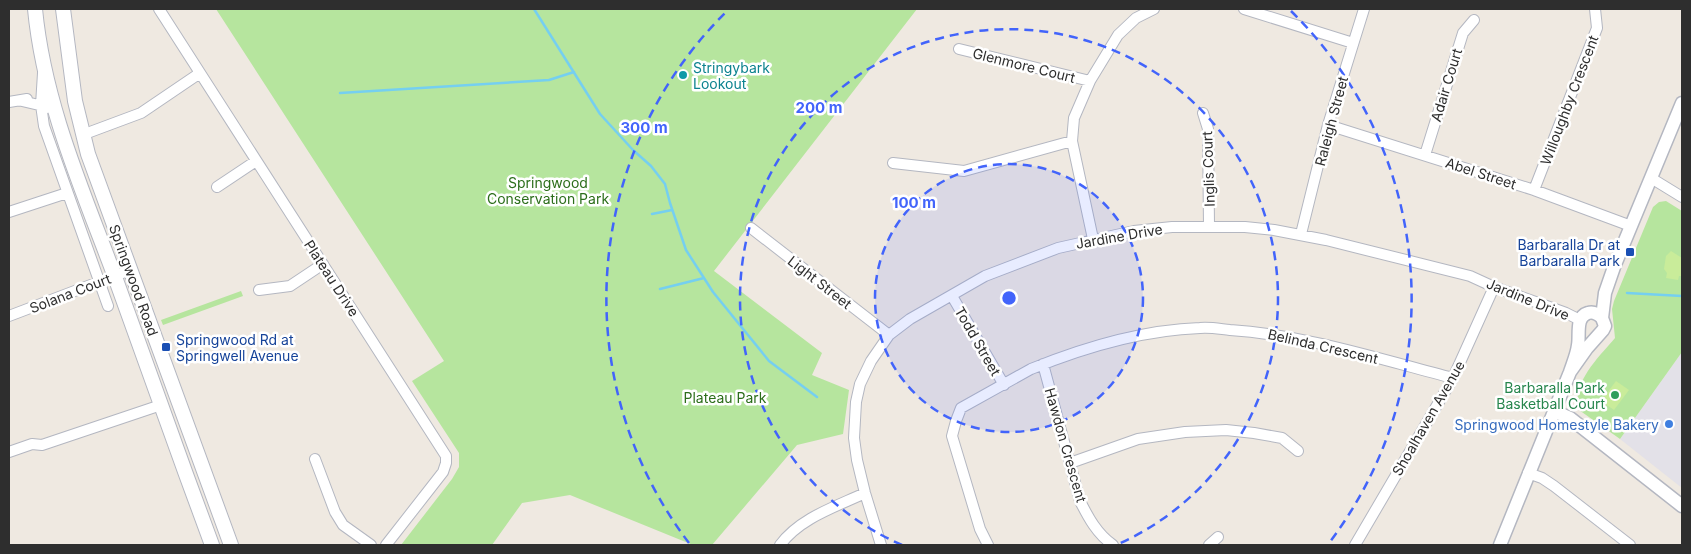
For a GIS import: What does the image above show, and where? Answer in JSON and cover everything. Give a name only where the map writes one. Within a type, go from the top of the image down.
[{"type":"main road","name":"Springwood Road","points":[[36,9],[44,69],[61,130],[212,545]]},
{"type":"main road","name":"Springwood Road","points":[[63,9],[70,75],[82,135],[231,545]]},
{"type":"street","name":"Plateau Drive","points":[[159,9],[446,456],[443,472],[386,545]]},
{"type":"street","points":[[1093,239],[1072,141],[1074,118],[1090,81],[1118,35],[1136,18],[1154,9]]},
{"type":"street","points":[[1244,9],[1353,43]]},
{"type":"street","name":"Raleigh Street","points":[[1301,234],[1328,125],[1364,9]]},
{"type":"street","name":"Willoughby Crescent","points":[[1534,190],[1597,28],[1595,9]]},
{"type":"street","name":"Adair Court","points":[[1425,155],[1463,33],[1474,20]]},
{"type":"street","name":"Glenmore Court","points":[[958,49],[1090,81]]},
{"type":"street","name":"Springwood Road","points":[[44,69],[41,105],[44,126],[66,193],[108,306]]},
{"type":"street","points":[[82,135],[141,113],[200,73]]},
{"type":"street","points":[[9,102],[37,96],[42,91]]},
{"type":"street","points":[[22,100],[48,109],[56,128],[61,130]]},
{"type":"street","points":[[1596,315],[1682,103]]},
{"type":"street","name":"Inglis Court","points":[[1203,113],[1208,129],[1209,226]]},
{"type":"street","name":"Abel Street","points":[[1328,125],[1534,190],[1631,226]]},
{"type":"street","points":[[893,164],[964,171],[1072,141]]},
{"type":"street","points":[[217,187],[256,161]]},
{"type":"street","points":[[1651,178],[1682,197]]},
{"type":"street","points":[[9,212],[66,193]]},
{"type":"street","name":"Jardine Drive","points":[[881,545],[865,493],[854,438],[856,402],[860,384],[871,360],[889,335],[910,319],[994,273],[1058,248],[1134,231],[1172,227],[1245,227],[1301,234],[1470,276],[1494,287],[1566,313],[1580,325]]},
{"type":"street","name":"Light Street","points":[[751,228],[889,335]]},
{"type":"street","points":[[259,290],[290,286],[323,264]]},
{"type":"street","name":"Solana Court","points":[[9,316],[130,270]]},
{"type":"street","name":"Shoalhaven Avenue","points":[[1355,545],[1453,378],[1494,287]]},
{"type":"street","name":"Todd Street","points":[[952,296],[1004,385]]},
{"type":"street","points":[[1500,545],[1570,372],[1578,347],[1580,325],[1584,315],[1596,315]]},
{"type":"street","points":[[1570,372],[1587,348],[1604,330],[1604,326],[1596,315]]},
{"type":"street","points":[[1580,325],[1582,334],[1589,338],[1597,337]]},
{"type":"street","name":"Belinda Crescent","points":[[988,545],[980,529],[952,436],[956,421],[961,408],[1043,364],[1112,341],[1151,332],[1201,328],[1250,331],[1296,337],[1453,378]]},
{"type":"street","name":"Hawdon Crescent","points":[[1043,364],[1080,500],[1090,519],[1106,540],[1113,545]]},
{"type":"street","points":[[9,452],[32,444],[42,445],[161,405]]},
{"type":"street","points":[[1554,411],[1570,418],[1682,506]]},
{"type":"street","points":[[1070,463],[1138,439],[1185,432],[1226,430],[1254,433],[1282,438],[1298,451]]},
{"type":"street","points":[[315,459],[335,512],[343,525],[370,545]]},
{"type":"street","points":[[1528,473],[1542,478],[1554,486],[1630,545]]},
{"type":"street","points":[[780,545],[786,536],[805,521],[865,493]]},
{"type":"street","points":[[1210,545],[1218,537]]},
{"type":"shaded area","points":[[1682,352],[1682,488],[1620,439]]},
{"type":"green space","name":"Springwood Conservation Park","points":[[216,9],[917,9],[714,271],[822,353],[812,375],[849,390],[843,434],[797,445],[712,545],[693,545],[570,495],[522,503],[492,545],[401,545],[452,479],[459,467],[459,453],[412,381],[444,361]]},
{"type":"green space","points":[[1666,201],[1682,211],[1682,352],[1620,439],[1579,410],[1579,390],[1594,362],[1615,338],[1612,309],[1614,301],[1653,207],[1659,202]]},
{"type":"green space","points":[[1671,251],[1682,258],[1682,276],[1679,276],[1678,280],[1666,278],[1667,273],[1664,269],[1666,256]]},
{"type":"green space","points":[[241,291],[243,296],[163,325],[161,320]]},
{"type":"green space","name":"Barbaralla Park Basketball Court","points":[[1616,381],[1629,390],[1614,410],[1601,401]]},
{"type":"waterway","points":[[534,9],[600,114],[633,150],[651,166],[665,184],[686,250],[713,292],[769,361],[817,397]]},
{"type":"waterway","points":[[340,93],[549,80],[574,72]]},
{"type":"waterway","points":[[652,214],[672,210]]},
{"type":"waterway","points":[[660,289],[704,278]]},
{"type":"waterway","points":[[1627,293],[1682,296]]},
{"type":"place","name":"Stringybark Lookout","points":[[683,75]]},
{"type":"place","name":"Barbaralla Dr at Barbaralla Park","points":[[1630,252]]},
{"type":"place","name":"Springwood Rd at Springwell Avenue","points":[[166,347]]},
{"type":"place","name":"Barbaralla Park Basketball Court","points":[[1615,395]]},
{"type":"place","name":"Springwood Homestyle Bakery","points":[[1669,424]]},
{"type":"park label","name":"Plateau Park","points":[[725,397]]}]
